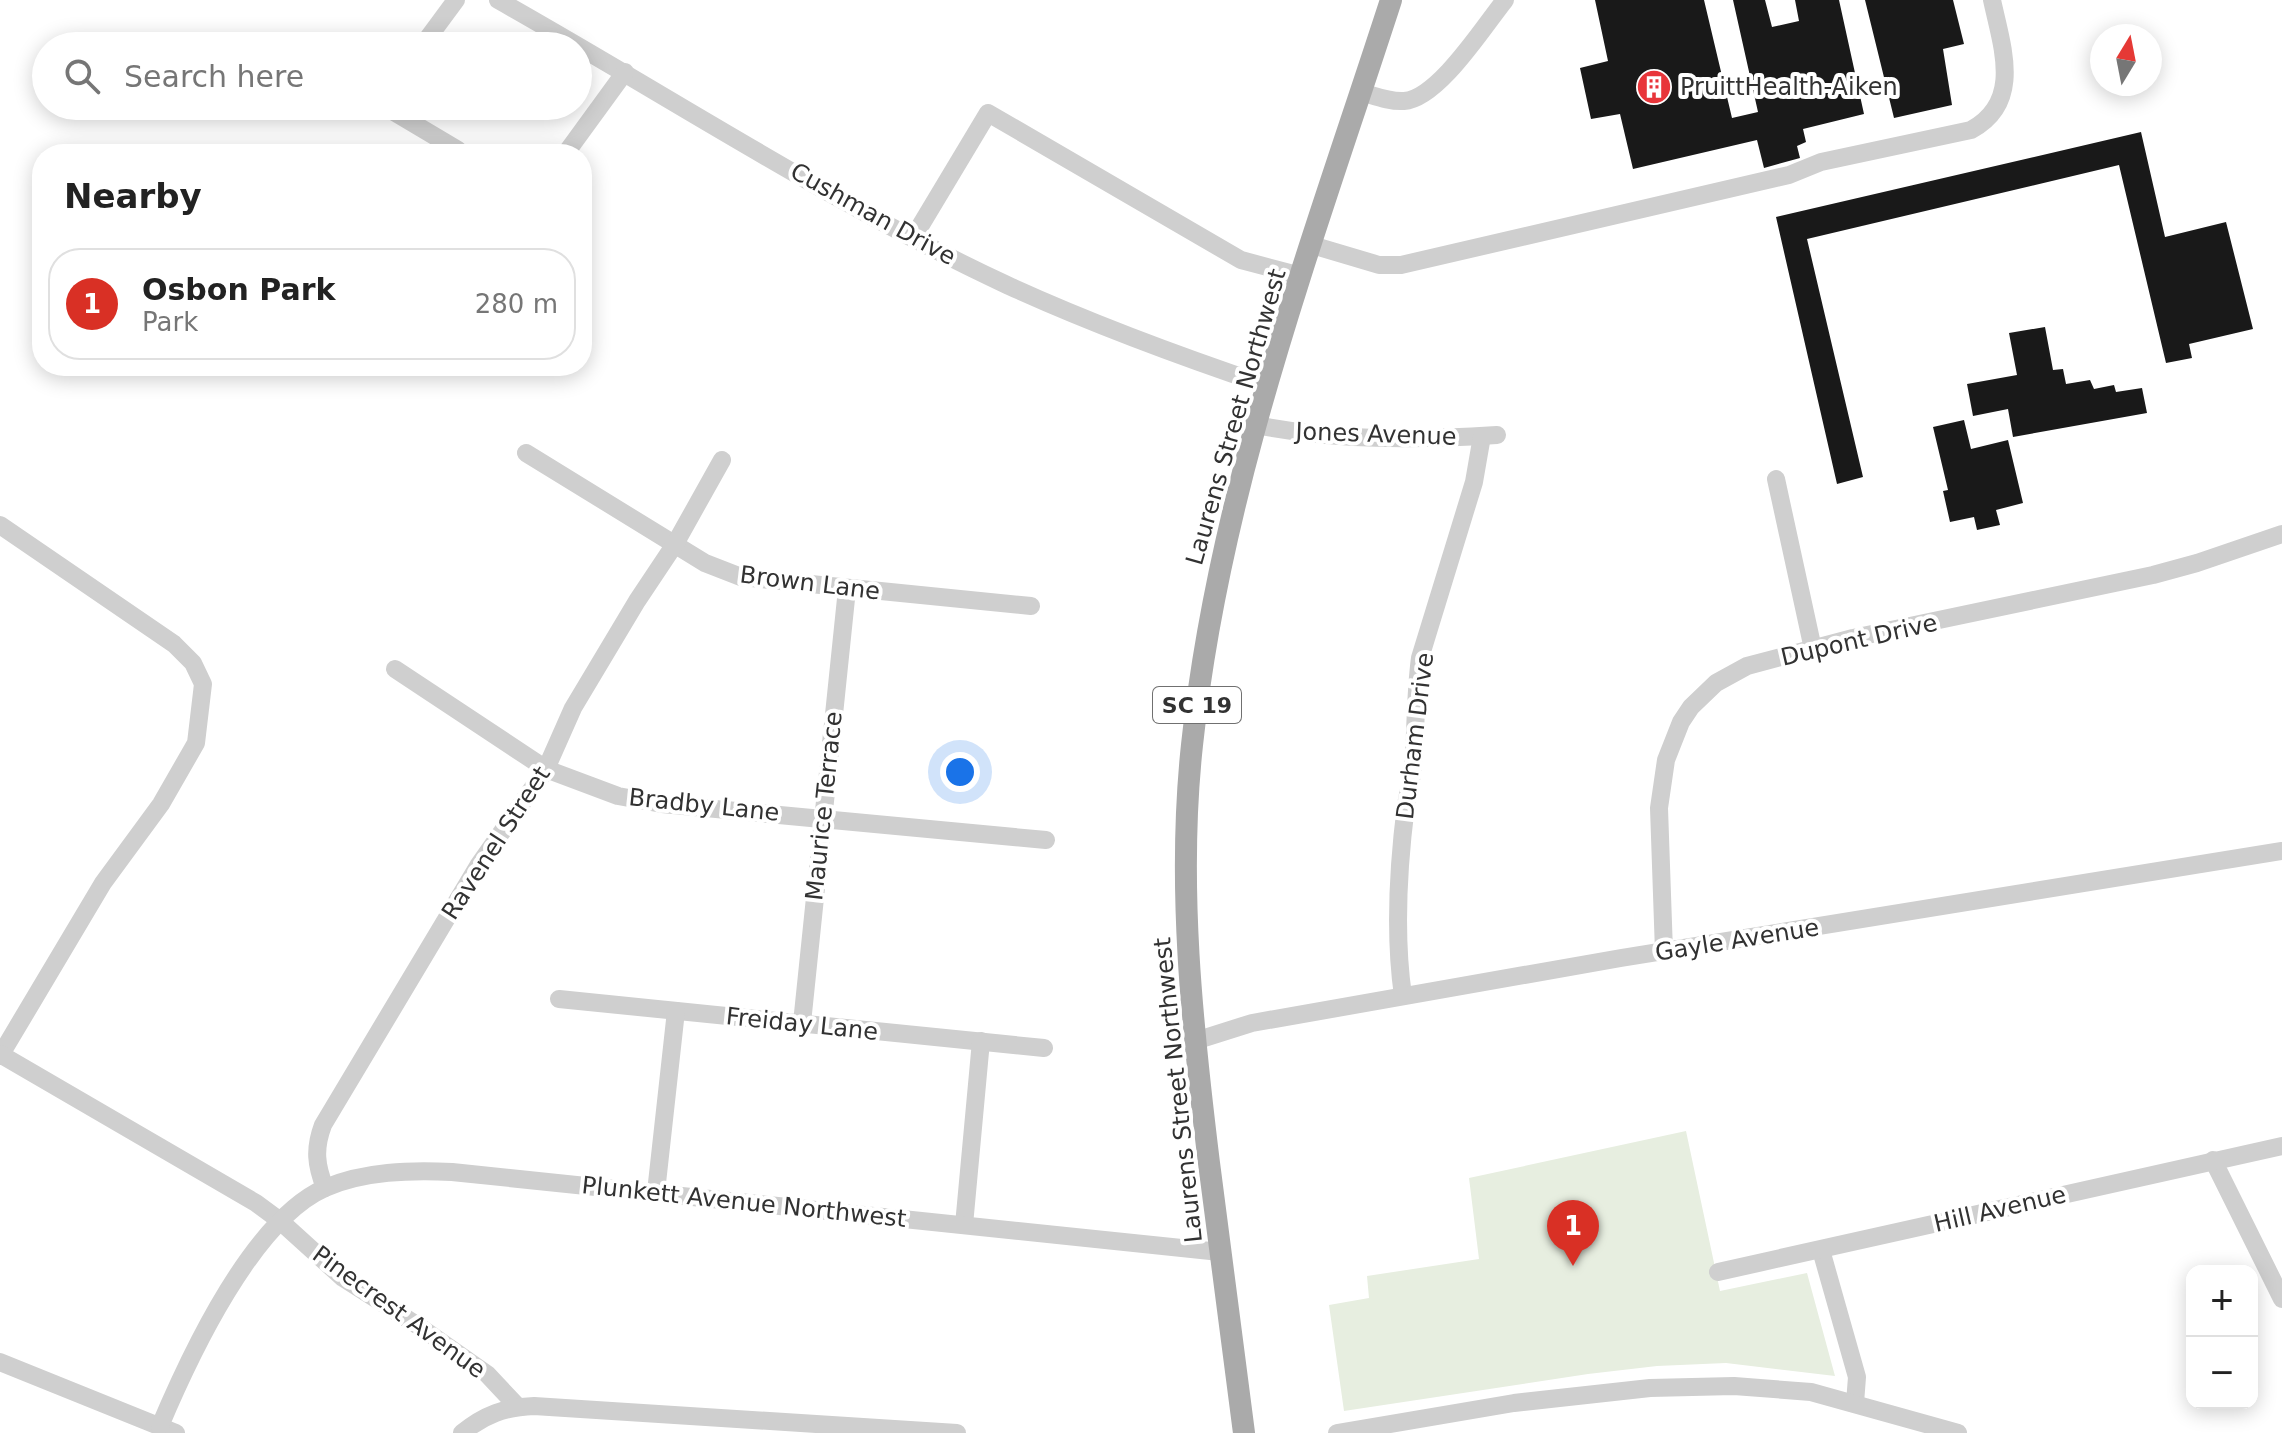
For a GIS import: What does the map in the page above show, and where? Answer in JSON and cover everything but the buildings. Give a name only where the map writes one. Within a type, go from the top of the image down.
[{"type":"main road","name":"Laurens Street Northwest","points":[[1244,1433],[1195,1041],[1188,956],[1187,846],[1191,748],[1205,643],[1220,563],[1256,425],[1391,0]]},
{"type":"street","points":[[432,32],[456,0]]},
{"type":"street","name":"Cushman Drive","points":[[498,0],[554,32]]},
{"type":"street","points":[[1361,92],[1392,101],[1417,99],[1447,72],[1505,0]]},
{"type":"street","points":[[1312,245],[1379,265],[1401,265],[1789,175],[1821,162],[1971,130],[1987,121],[1996,108],[2006,73],[1992,0]]},
{"type":"street","name":"Cushman Drive","points":[[592,53],[913,238],[1006,285],[1096,324],[1268,386]]},
{"type":"street","points":[[592,117],[625,72]]},
{"type":"street","points":[[913,238],[988,113],[1241,260],[1301,276]]},
{"type":"street","points":[[408,120],[448,144]]},
{"type":"street","points":[[573,144],[590,120]]},
{"type":"street","name":"Jones Avenue","points":[[1256,425],[1302,434],[1355,437],[1414,439],[1489,435]]},
{"type":"street","name":"Durham Drive","points":[[1403,996],[1397,923],[1406,804],[1413,769],[1420,658],[1489,435]]},
{"type":"street","name":"Brown Lane","points":[[526,453],[705,563],[741,577],[1031,606]]},
{"type":"street","name":"Ravenel Street","points":[[325,1188],[317,1167],[316,1150],[323,1125],[478,866],[546,769],[573,708],[675,544],[722,460]]},
{"type":"street","points":[[1776,479],[1813,649]]},
{"type":"street","points":[[0,525],[174,644],[193,663],[203,684],[196,743],[161,804],[103,883],[0,1055]]},
{"type":"street","name":"Dupont Drive","points":[[1664,952],[1659,808],[1666,760],[1681,722],[1703,694],[1731,674],[1747,666],[1853,638],[2153,575],[2282,534]]},
{"type":"street","name":"Maurice Terrace","points":[[802,1023],[847,589]]},
{"type":"street","name":"Bradby Lane","points":[[395,669],[546,769],[618,796],[640,801],[1046,840]]},
{"type":"street","name":"Gayle Avenue","points":[[1195,1041],[1252,1023],[1403,996],[2282,851]]},
{"type":"street","name":"Freiday Lane","points":[[559,999],[1044,1048]]},
{"type":"street","points":[[656,1192],[676,1011]]},
{"type":"street","points":[[964,1225],[981,1041]]},
{"type":"street","name":"Pinecrest Avenue","points":[[0,1055],[256,1203],[343,1278],[487,1374],[518,1407]]},
{"type":"street","name":"Hill Avenue","points":[[1718,1272],[2282,1146]]},
{"type":"street","points":[[2213,1160],[2282,1299]]},
{"type":"street","name":"Plunkett Avenue Northwest","points":[[279,1220],[325,1188],[367,1177],[424,1171],[656,1192],[1220,1252]]},
{"type":"street","points":[[0,1362],[168,1430],[184,1375],[235,1281],[279,1220]]},
{"type":"street","points":[[1821,1250],[1857,1377],[1855,1403]]},
{"type":"street","points":[[1337,1433],[1514,1403],[1650,1388],[1772,1388],[1811,1392],[1958,1433]]},
{"type":"street","points":[[462,1433],[487,1415],[518,1407],[580,1408],[957,1433]]},
{"type":"shaded area","points":[[1686,1131],[1720,1291],[1807,1273],[1835,1376],[1726,1363],[1657,1366],[1344,1411],[1329,1305],[1369,1298],[1367,1276],[1479,1259],[1469,1178]]},
{"type":"place","name":"PruittHealth-Aiken","points":[[1654,87]]},
{"type":"place","name":"Osbon Park","points":[[1573,1266]]}]
